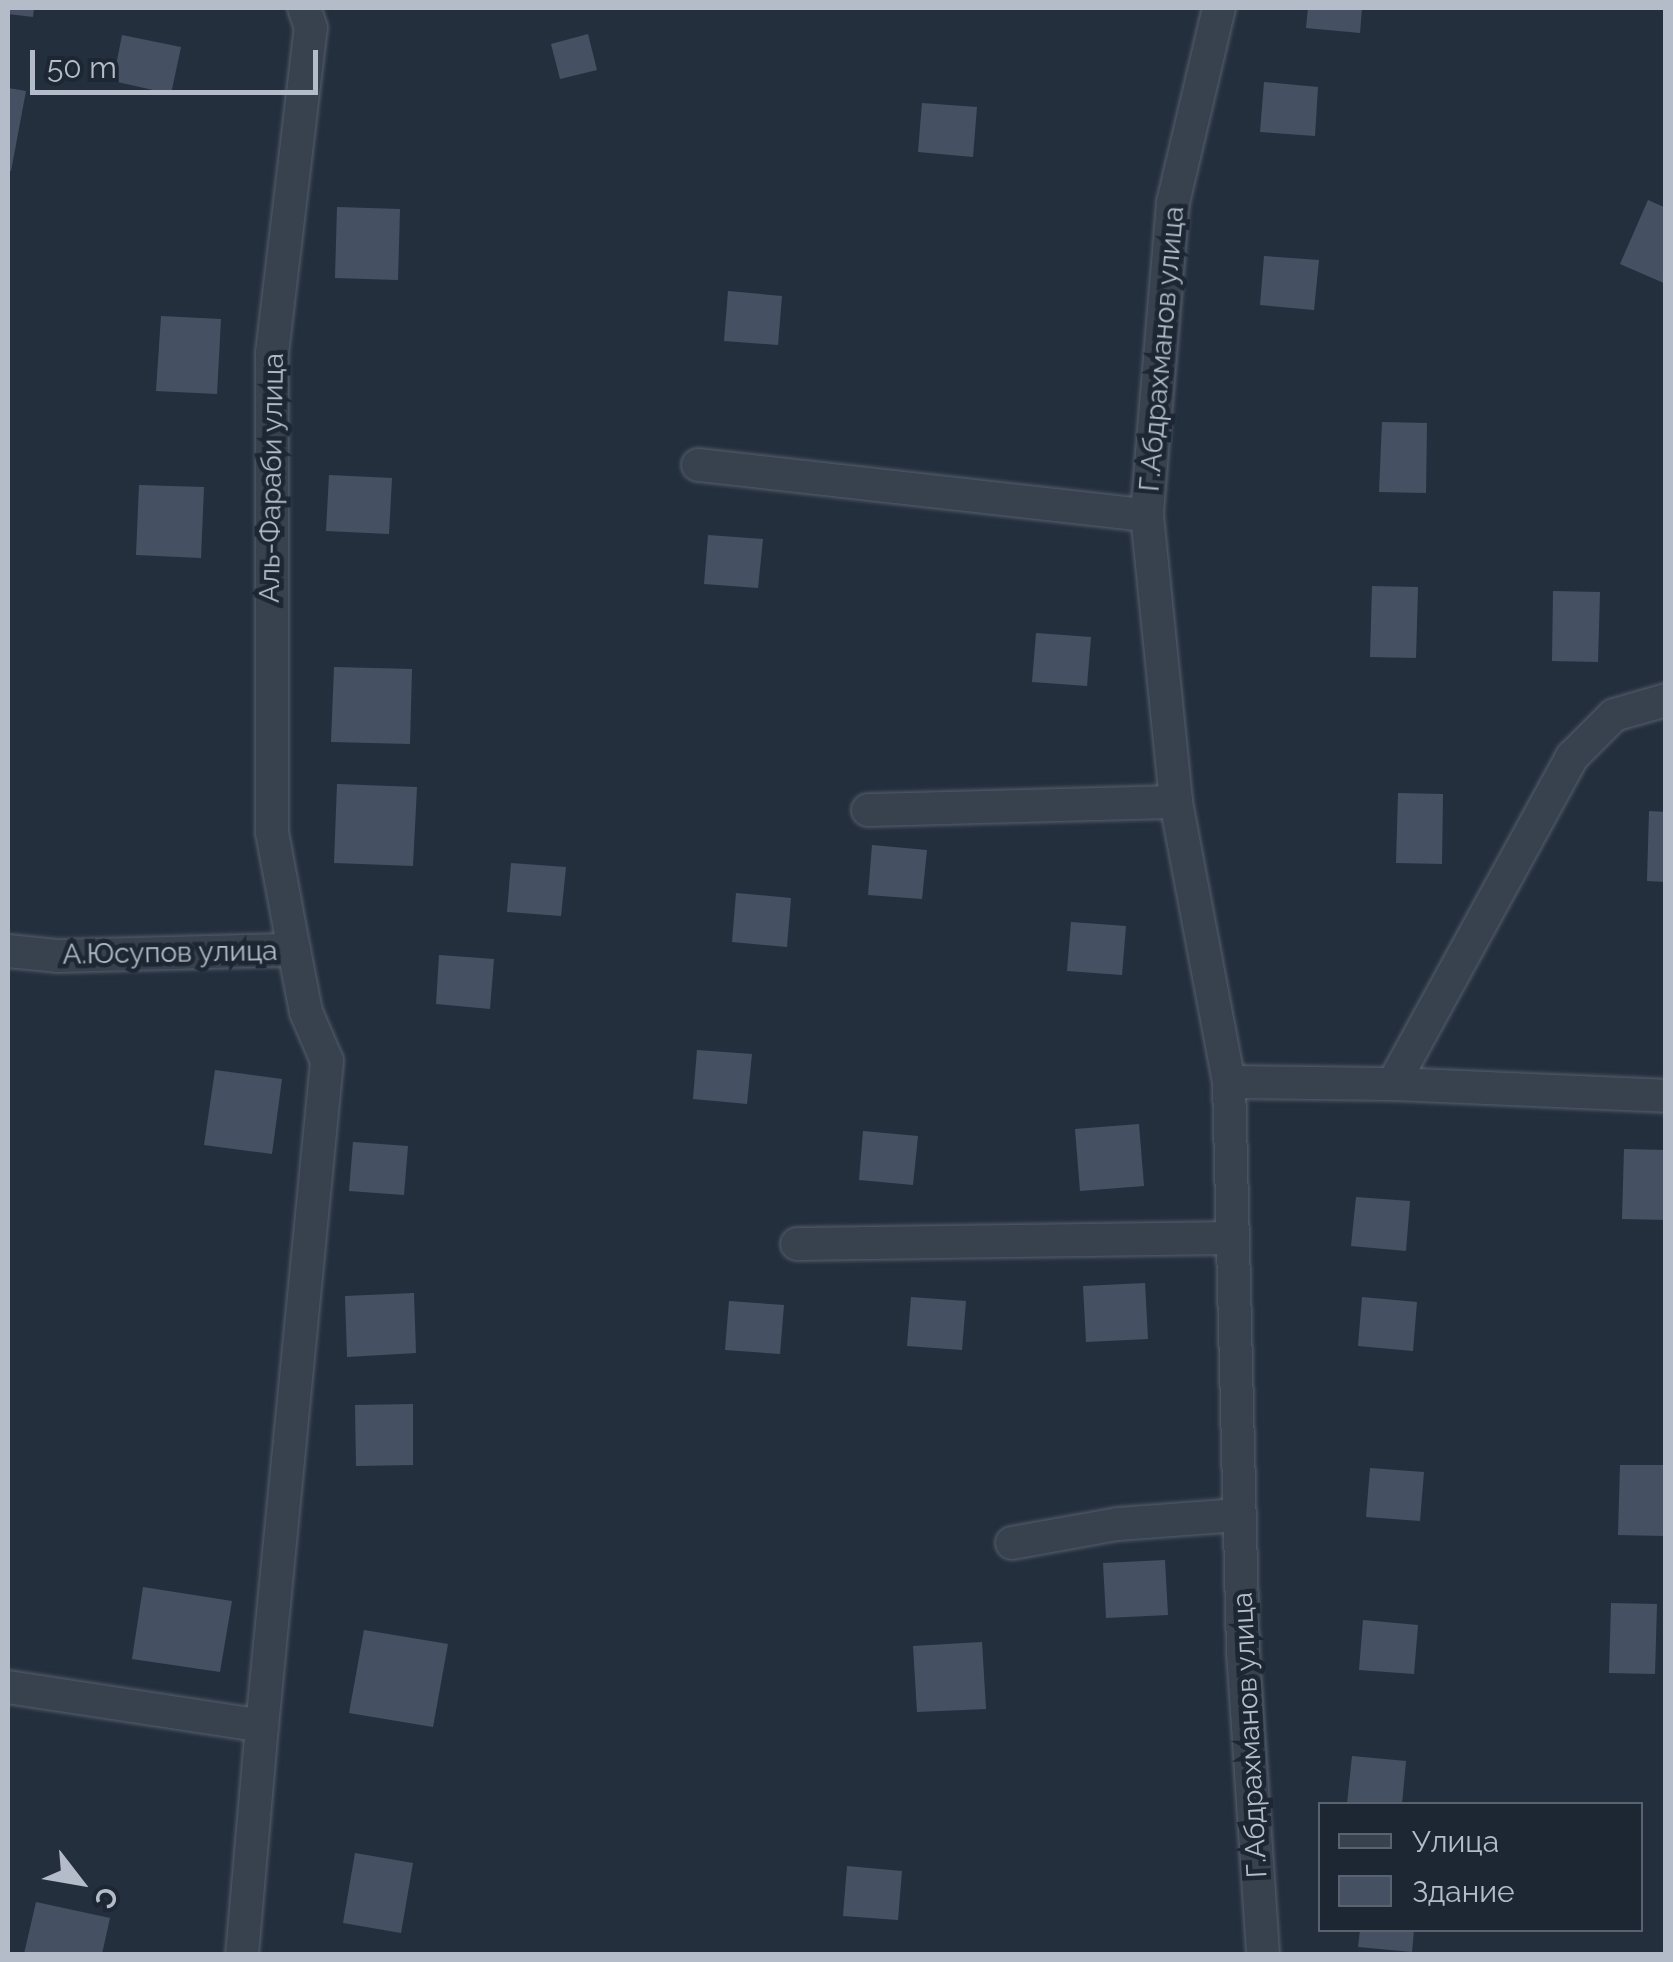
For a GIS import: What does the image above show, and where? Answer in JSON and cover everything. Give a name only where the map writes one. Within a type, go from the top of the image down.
[{"type":"street","name":"Аль-Фараби улица","points":[[294,950],[272,832],[272,353],[311,28],[304,8]]},
{"type":"street","name":"Г.Абдрахманов улица","points":[[1219,8],[1173,203],[1147,516],[1176,802],[1229,1082],[1239,1515],[1262,1954]]},
{"type":"street","name":"Г.Абдрахманов улица","points":[[698,464],[1147,516]]},
{"type":"street","points":[[1393,1084],[1572,758],[1614,715],[1666,700]]},
{"type":"street","points":[[868,810],[1176,802]]},
{"type":"street","name":"А.Юсупов улица","points":[[8,952],[56,956],[294,950],[306,1012],[326,1061],[316,1224],[262,1726]]},
{"type":"street","points":[[1229,1082],[1393,1084],[1666,1096]]},
{"type":"street","points":[[798,1244],[1232,1238]]},
{"type":"street","points":[[1012,1543],[1118,1524],[1239,1515]]},
{"type":"street","points":[[8,1687],[262,1726],[242,1954]]},
{"type":"building","points":[[8,8],[34,8],[33,17],[8,14]]},
{"type":"building","points":[[1308,8],[1362,8],[1360,33],[1306,28]]},
{"type":"building","points":[[588,34],[597,70],[560,79],[551,44]]},
{"type":"building","points":[[122,35],[181,47],[171,94],[113,81]]},
{"type":"building","points":[[1264,82],[1318,87],[1315,136],[1260,132]]},
{"type":"building","points":[[8,88],[26,91],[11,171],[8,170]]},
{"type":"building","points":[[922,103],[977,107],[973,157],[918,152]]},
{"type":"building","points":[[1648,200],[1666,208],[1666,284],[1620,264]]},
{"type":"building","points":[[337,207],[400,209],[398,280],[335,278]]},
{"type":"building","points":[[1264,256],[1319,260],[1314,310],[1260,305]]},
{"type":"building","points":[[728,291],[782,296],[778,345],[724,341]]},
{"type":"building","points":[[161,316],[221,319],[217,394],[156,391]]},
{"type":"building","points":[[1382,422],[1427,423],[1426,493],[1379,492]]},
{"type":"building","points":[[329,475],[392,478],[389,534],[326,531]]},
{"type":"building","points":[[139,485],[204,487],[201,558],[136,555]]},
{"type":"building","points":[[708,535],[763,539],[758,588],[704,584]]},
{"type":"building","points":[[1372,586],[1418,587],[1416,658],[1370,657]]},
{"type":"building","points":[[1553,591],[1600,592],[1598,662],[1552,661]]},
{"type":"building","points":[[1036,633],[1091,637],[1087,686],[1032,682]]},
{"type":"building","points":[[334,667],[412,669],[410,744],[331,742]]},
{"type":"building","points":[[337,784],[417,787],[413,866],[334,863]]},
{"type":"building","points":[[1398,793],[1443,794],[1442,864],[1396,863]]},
{"type":"building","points":[[1649,811],[1666,812],[1666,882],[1647,881]]},
{"type":"building","points":[[872,845],[927,850],[922,899],[868,895]]},
{"type":"building","points":[[511,863],[566,867],[561,916],[507,912]]},
{"type":"building","points":[[736,893],[791,898],[787,947],[732,942]]},
{"type":"building","points":[[1071,922],[1126,926],[1122,975],[1067,971]]},
{"type":"building","points":[[439,955],[494,959],[490,1009],[436,1004]]},
{"type":"building","points":[[697,1050],[752,1054],[747,1104],[693,1099]]},
{"type":"building","points":[[215,1070],[282,1079],[272,1154],[204,1145]]},
{"type":"building","points":[[1139,1124],[1144,1186],[1080,1191],[1075,1129]]},
{"type":"building","points":[[863,1131],[918,1136],[913,1185],[859,1180]]},
{"type":"building","points":[[353,1142],[408,1146],[404,1195],[349,1191]]},
{"type":"building","points":[[1624,1149],[1666,1150],[1666,1220],[1622,1219]]},
{"type":"building","points":[[1356,1197],[1410,1201],[1406,1251],[1351,1246]]},
{"type":"building","points":[[1145,1283],[1148,1339],[1086,1342],[1083,1286]]},
{"type":"building","points":[[414,1293],[416,1353],[347,1357],[345,1296]]},
{"type":"building","points":[[911,1297],[966,1301],[962,1350],[907,1346]]},
{"type":"building","points":[[1362,1297],[1417,1302],[1413,1351],[1358,1346]]},
{"type":"building","points":[[729,1301],[784,1305],[780,1354],[725,1350]]},
{"type":"building","points":[[413,1404],[413,1465],[356,1466],[355,1405]]},
{"type":"building","points":[[1620,1465],[1666,1465],[1664,1536],[1618,1535]]},
{"type":"building","points":[[1370,1468],[1424,1472],[1420,1521],[1366,1517]]},
{"type":"building","points":[[1165,1560],[1168,1615],[1106,1618],[1103,1563]]},
{"type":"building","points":[[143,1587],[232,1601],[220,1672],[132,1659]]},
{"type":"building","points":[[1611,1603],[1657,1604],[1655,1674],[1609,1673]]},
{"type":"building","points":[[1363,1620],[1418,1625],[1414,1674],[1359,1670]]},
{"type":"building","points":[[364,1630],[448,1644],[433,1727],[349,1713]]},
{"type":"building","points":[[982,1642],[986,1709],[917,1712],[913,1646]]},
{"type":"building","points":[[1352,1756],[1406,1761],[1402,1802],[1347,1802]]},
{"type":"building","points":[[355,1853],[413,1863],[401,1933],[343,1923]]},
{"type":"building","points":[[847,1866],[902,1871],[898,1920],[843,1916]]},
{"type":"building","points":[[36,1902],[110,1918],[102,1954],[24,1954]]},
{"type":"building","points":[[1360,1932],[1414,1932],[1412,1952],[1358,1947]]}]
